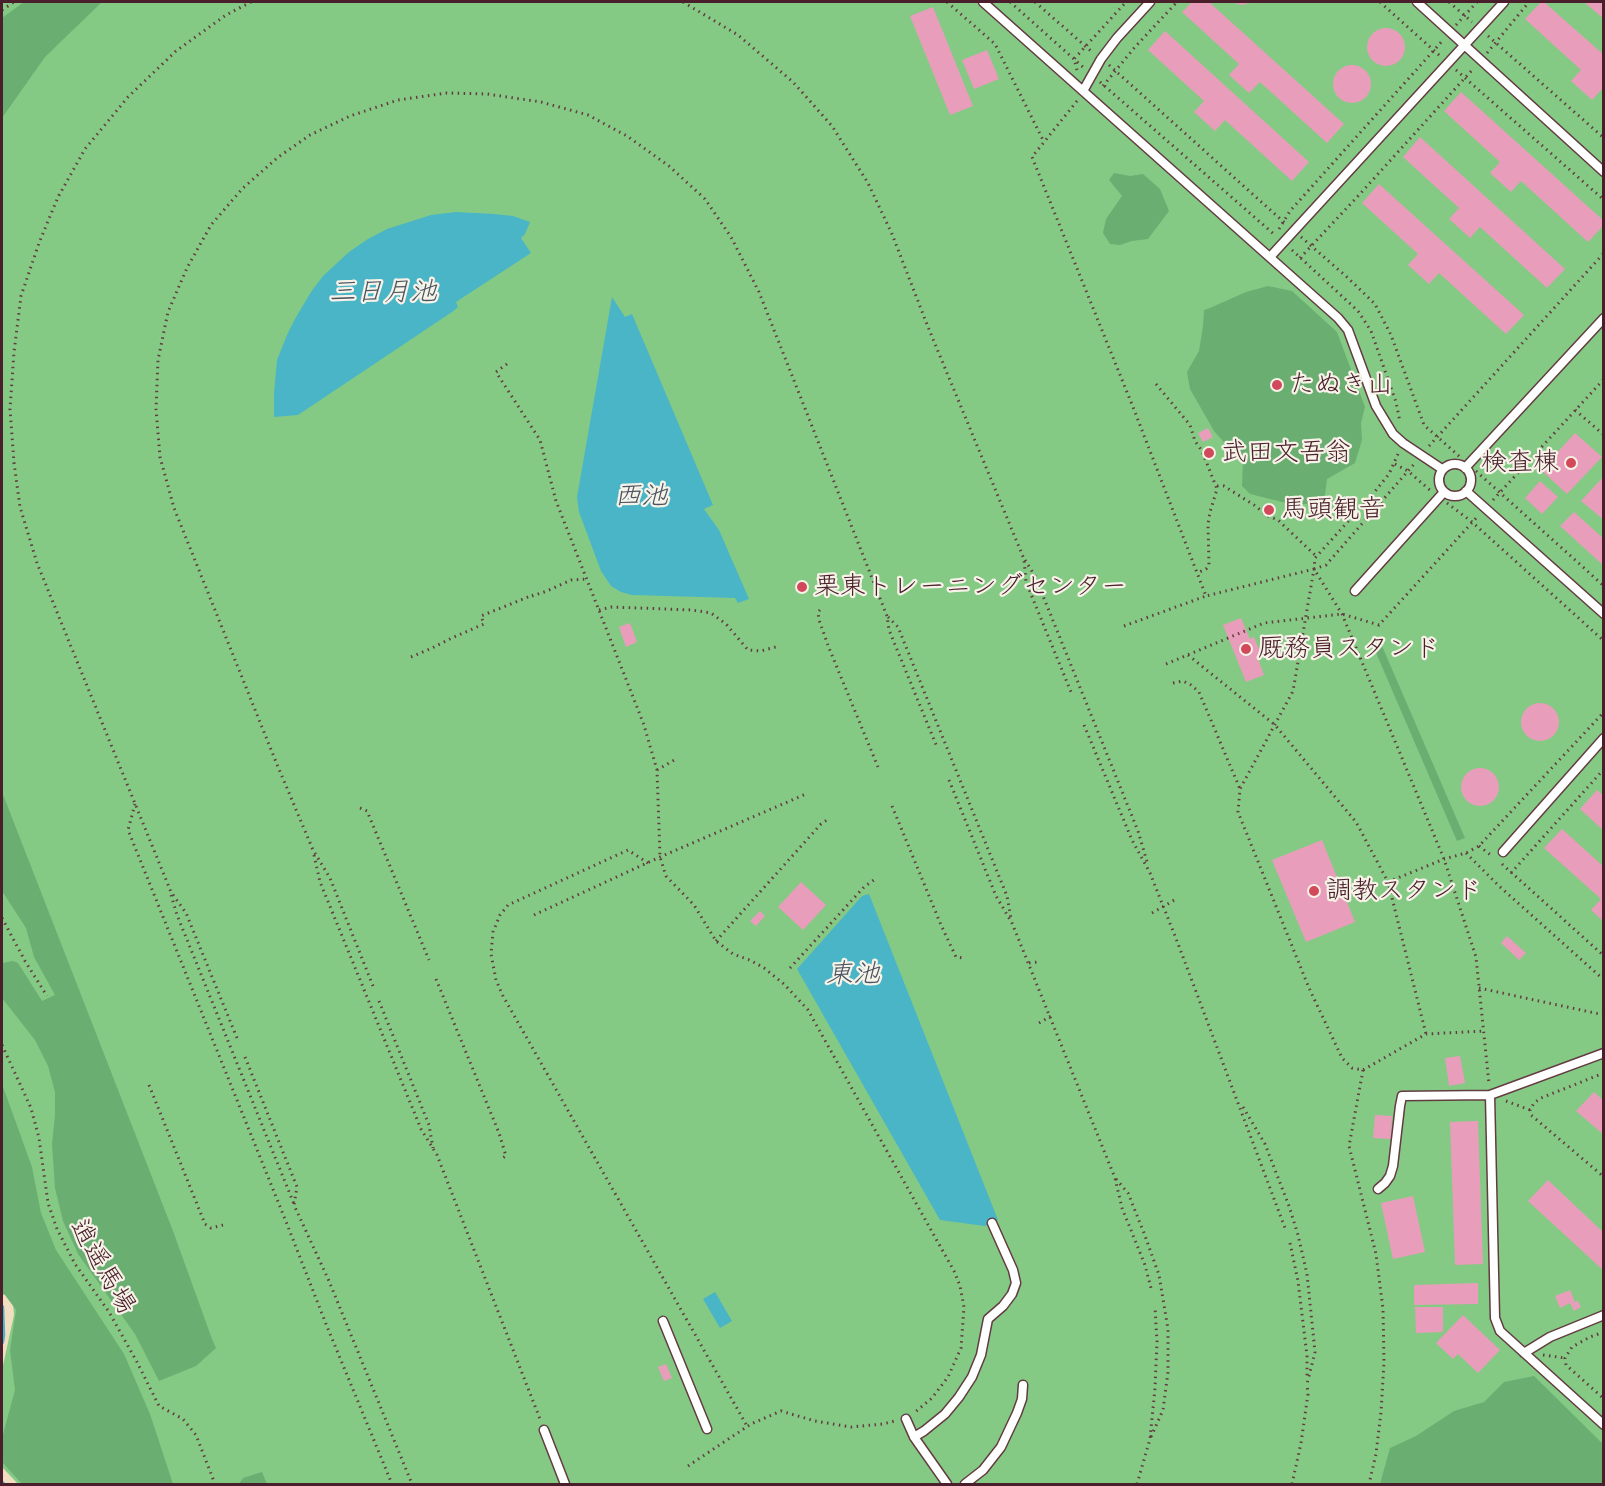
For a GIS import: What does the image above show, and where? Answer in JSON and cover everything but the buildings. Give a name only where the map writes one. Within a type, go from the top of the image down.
[{"type":"lane","points":[[983,2],[1338,318],[1348,330],[1376,406],[1393,434],[1402,443],[1442,469]]},
{"type":"lane","points":[[1083,91],[1101,59],[1150,2]]},
{"type":"lane","points":[[1417,2],[1604,172]]},
{"type":"lane","points":[[1270,257],[1504,2]]},
{"type":"lane","points":[[1467,466],[1604,318]]},
{"type":"lane","points":[[1442,495],[1438,478],[1442,469],[1456,464],[1467,466]]},
{"type":"lane","points":[[1355,591],[1442,495],[1458,496],[1466,491],[1471,477],[1467,466]]},
{"type":"lane","points":[[1466,491],[1604,614]]},
{"type":"lane","points":[[1503,852],[1604,738]]},
{"type":"lane","points":[[1378,1189],[1385,1183],[1394,1167],[1402,1096],[1490,1095],[1604,1053]]},
{"type":"lane","points":[[1490,1095],[1495,1318],[1500,1331],[1604,1425]]},
{"type":"lane","points":[[914,1437],[945,1414],[959,1397],[972,1377],[981,1355],[988,1319],[1003,1306],[1012,1294],[1016,1283],[1013,1270],[992,1222]]},
{"type":"lane","points":[[1524,1353],[1550,1336],[1604,1315]]},
{"type":"lane","points":[[663,1321],[707,1429]]},
{"type":"lane","points":[[965,1485],[983,1470],[1001,1447],[1022,1400],[1023,1385]]},
{"type":"lane","points":[[906,1419],[914,1437],[947,1485]]},
{"type":"lane","points":[[544,1430],[565,1485]]},
{"type":"path","points":[[2,10],[14,2]]},
{"type":"path","points":[[237,1038],[186,913],[168,885],[37,563],[20,507],[10,409],[21,296],[58,197],[85,149],[128,96],[176,51],[226,15],[252,2]]},
{"type":"path","points":[[682,2],[738,35],[793,82],[832,126],[868,183],[892,234],[1024,559],[1035,576],[1138,831],[1150,873],[1285,1228]]},
{"type":"path","points":[[947,2],[995,44],[1044,142]]},
{"type":"path","points":[[1011,2],[1284,243],[1358,311],[1371,331],[1396,402],[1402,429],[1402,443],[1389,474],[1316,556],[1293,691],[1240,789],[1238,812],[1309,987],[1342,1058],[1352,1068],[1363,1070],[1425,1034],[1484,1031]]},
{"type":"path","points":[[1035,2],[1085,47],[1116,71],[1348,278],[1374,304],[1391,335],[1424,425],[1467,466],[1500,492],[1604,586]]},
{"type":"path","points":[[1074,59],[1126,2]]},
{"type":"path","points":[[1104,86],[1135,47],[1177,2]]},
{"type":"path","points":[[1380,2],[1604,200]]},
{"type":"path","points":[[1449,2],[1604,138]]},
{"type":"path","points":[[1276,236],[1290,211],[1477,2]]},
{"type":"path","points":[[1300,258],[1482,60],[1529,2]]},
{"type":"path","points":[[1083,91],[1073,107],[1032,157],[1206,596]]},
{"type":"path","points":[[373,986],[330,878],[314,850],[276,762],[174,508],[160,457],[156,409],[158,360],[168,312],[187,268],[212,225],[242,189],[277,158],[310,135],[350,116],[398,100],[447,93],[487,94],[541,102],[588,115],[627,136],[669,166],[705,199],[731,237],[759,292],[887,616],[889,630],[937,747]]},
{"type":"path","points":[[1124,626],[1206,596],[1326,565],[1437,437],[1604,253]]},
{"type":"path","points":[[507,364],[496,372],[540,440],[556,501],[644,725],[657,770],[660,857],[666,876],[694,905],[716,942],[733,954],[764,968],[784,984],[808,1010],[957,1278],[964,1307],[961,1348],[948,1377],[932,1398],[906,1419],[851,1427],[781,1411],[747,1426],[688,1466]]},
{"type":"path","points":[[1166,664],[1264,624],[1342,614],[1379,625],[1604,379]]},
{"type":"path","points":[[1156,384],[1190,425],[1216,486],[1208,524],[1209,565],[1197,573]]},
{"type":"path","points":[[1575,410],[1604,435]]},
{"type":"path","points":[[1395,464],[1442,495],[1604,641]]},
{"type":"path","points":[[1216,486],[1224,486],[1268,516],[1278,520],[1316,556]]},
{"type":"path","points":[[1024,559],[1026,582],[1071,692]]},
{"type":"path","points":[[1314,569],[1342,614],[1444,859],[1476,957],[1490,1095],[1530,1110]]},
{"type":"path","points":[[411,657],[484,624],[481,616],[571,580],[587,579]]},
{"type":"path","points":[[599,610],[612,607],[692,610],[711,614],[726,624],[748,650],[761,651],[779,646]]},
{"type":"path","points":[[820,610],[818,612],[829,648],[878,767]]},
{"type":"path","points":[[887,616],[898,627],[1006,896],[1012,923]]},
{"type":"path","points":[[1188,655],[1275,725],[1356,822],[1388,882],[1425,1034]]},
{"type":"path","points":[[1173,683],[1183,681],[1199,693],[1240,789]]},
{"type":"path","points":[[1388,882],[1479,846],[1604,711]]},
{"type":"path","points":[[1084,725],[1132,840],[1150,873]]},
{"type":"path","points":[[657,770],[676,759]]},
{"type":"path","points":[[1604,769],[1511,873],[1604,956]]},
{"type":"path","points":[[949,780],[996,896],[1012,923],[1029,963],[1115,1178],[1122,1208],[1145,1265],[1152,1292]]},
{"type":"path","points":[[534,915],[806,794]]},
{"type":"path","points":[[135,804],[128,830],[392,1485]]},
{"type":"path","points":[[892,806],[940,925],[956,957],[964,958]]},
{"type":"path","points":[[360,808],[367,811],[429,960]]},
{"type":"path","points":[[716,942],[821,824],[830,818]]},
{"type":"path","points":[[314,850],[320,882],[421,1130],[434,1152],[544,1430]]},
{"type":"path","points":[[648,863],[628,850],[508,905],[500,915],[493,932],[491,954],[495,980],[747,1426]]},
{"type":"path","points":[[1466,853],[1499,886],[1604,980]]},
{"type":"path","points":[[790,968],[864,887],[874,880]]},
{"type":"path","points":[[168,885],[182,927],[294,1205],[329,1281],[412,1485]]},
{"type":"path","points":[[1152,913],[1176,899]]},
{"type":"path","points":[[2,918],[47,996]]},
{"type":"path","points":[[1029,963],[1038,962]]},
{"type":"path","points":[[436,979],[499,1133],[506,1156],[501,1159]]},
{"type":"path","points":[[1479,988],[1604,1015]]},
{"type":"path","points":[[379,1000],[429,1125],[434,1152]]},
{"type":"path","points":[[1039,1023],[1050,1016]]},
{"type":"path","name":"逍遥馬場","points":[[2,1045],[31,1108],[39,1138],[48,1203],[57,1229],[75,1264],[109,1312],[159,1406],[183,1419],[196,1435],[215,1485]]},
{"type":"path","points":[[245,1057],[297,1188],[294,1205]]},
{"type":"path","points":[[1363,1070],[1349,1146],[1376,1254],[1383,1309],[1384,1362],[1376,1454],[1369,1485]]},
{"type":"path","points":[[1604,1073],[1541,1098],[1530,1110],[1531,1115],[1604,1177]]},
{"type":"path","points":[[149,1085],[205,1224],[211,1228],[223,1225]]},
{"type":"path","points":[[1243,1107],[1265,1144],[1298,1235],[1307,1274],[1315,1352],[1307,1384]]},
{"type":"path","points":[[1115,1178],[1128,1193],[1159,1275],[1168,1329],[1168,1372],[1163,1410],[1150,1439],[1137,1485]]},
{"type":"path","points":[[1290,1243],[1307,1356],[1308,1394],[1292,1485]]},
{"type":"path","points":[[1150,1439],[1157,1342],[1155,1307]]},
{"type":"path","points":[[1604,1332],[1572,1347],[1565,1358],[1566,1365],[1604,1399]]},
{"type":"green space","name":"栗東トレーニングセンター","points":[[2,2],[1603,2],[1603,1484],[18,1484],[2,1467],[2,1370],[14,1315],[2,1173]]},
{"type":"green space","points":[[24,2],[102,2],[45,57],[2,118],[2,18]]},
{"type":"green space","points":[[1114,173],[1130,176],[1143,174],[1160,189],[1169,211],[1148,239],[1120,245],[1110,244],[1103,233],[1106,219],[1122,196],[1109,180]]},
{"type":"green space","points":[[1268,286],[1292,291],[1337,332],[1365,407],[1361,423],[1362,440],[1355,463],[1327,479],[1325,495],[1313,504],[1290,504],[1250,494],[1242,486],[1243,459],[1229,448],[1214,431],[1190,389],[1187,372],[1199,351],[1204,310],[1246,292]]},
{"type":"green space","points":[[1382,646],[1465,838],[1457,841],[1374,648]]},
{"type":"green space","points":[[2,792],[173,1231],[216,1348],[196,1366],[159,1381],[135,1334],[78,1254],[63,1221],[55,1188],[52,1144],[55,1092],[48,1066],[35,1040],[2,998],[2,963],[13,961],[18,963],[42,1001],[55,995],[34,957],[26,928],[2,891]]},
{"type":"green space","points":[[2,1084],[32,1167],[41,1213],[56,1250],[124,1354],[150,1414],[173,1484],[22,1484],[2,1462],[2,1438],[15,1390],[10,1350],[16,1310],[2,1294]]},
{"type":"green space","points":[[1534,1376],[1603,1444],[1603,1484],[1380,1484],[1390,1448],[1416,1436],[1454,1411],[1484,1402],[1504,1382]]},
{"type":"green space","points":[[262,1472],[267,1484],[239,1484],[243,1478]]},
{"type":"water","name":"三日月池","points":[[456,212],[513,216],[530,222],[521,238],[531,253],[456,302],[458,307],[452,312],[298,415],[274,417],[277,360],[295,319],[323,276],[349,252],[387,229],[431,215]]},
{"type":"water","name":"西池","points":[[612,297],[625,317],[632,314],[713,505],[704,509],[719,530],[749,599],[738,603],[735,598],[632,595],[611,586],[601,571],[579,512],[577,497]]},
{"type":"water","name":"東池","points":[[869,894],[998,1220],[985,1226],[940,1220],[797,969],[862,896]]},
{"type":"water","points":[[715,1292],[732,1321],[720,1328],[703,1299]]},
{"type":"waterway","points":[[2,1307],[2,1342]]},
{"type":"place","name":"たぬき山","points":[[1277,385]]},
{"type":"place","name":"武田文吾翁","points":[[1209,453]]},
{"type":"place","name":"検査棟","points":[[1571,463]]},
{"type":"place","name":"馬頭観音","points":[[1269,510]]},
{"type":"place","name":"栗東トレーニングセンター","points":[[802,587]]},
{"type":"place","name":"厩務員スタンド","points":[[1246,649]]},
{"type":"place","name":"調教スタンド","points":[[1314,891]]}]
